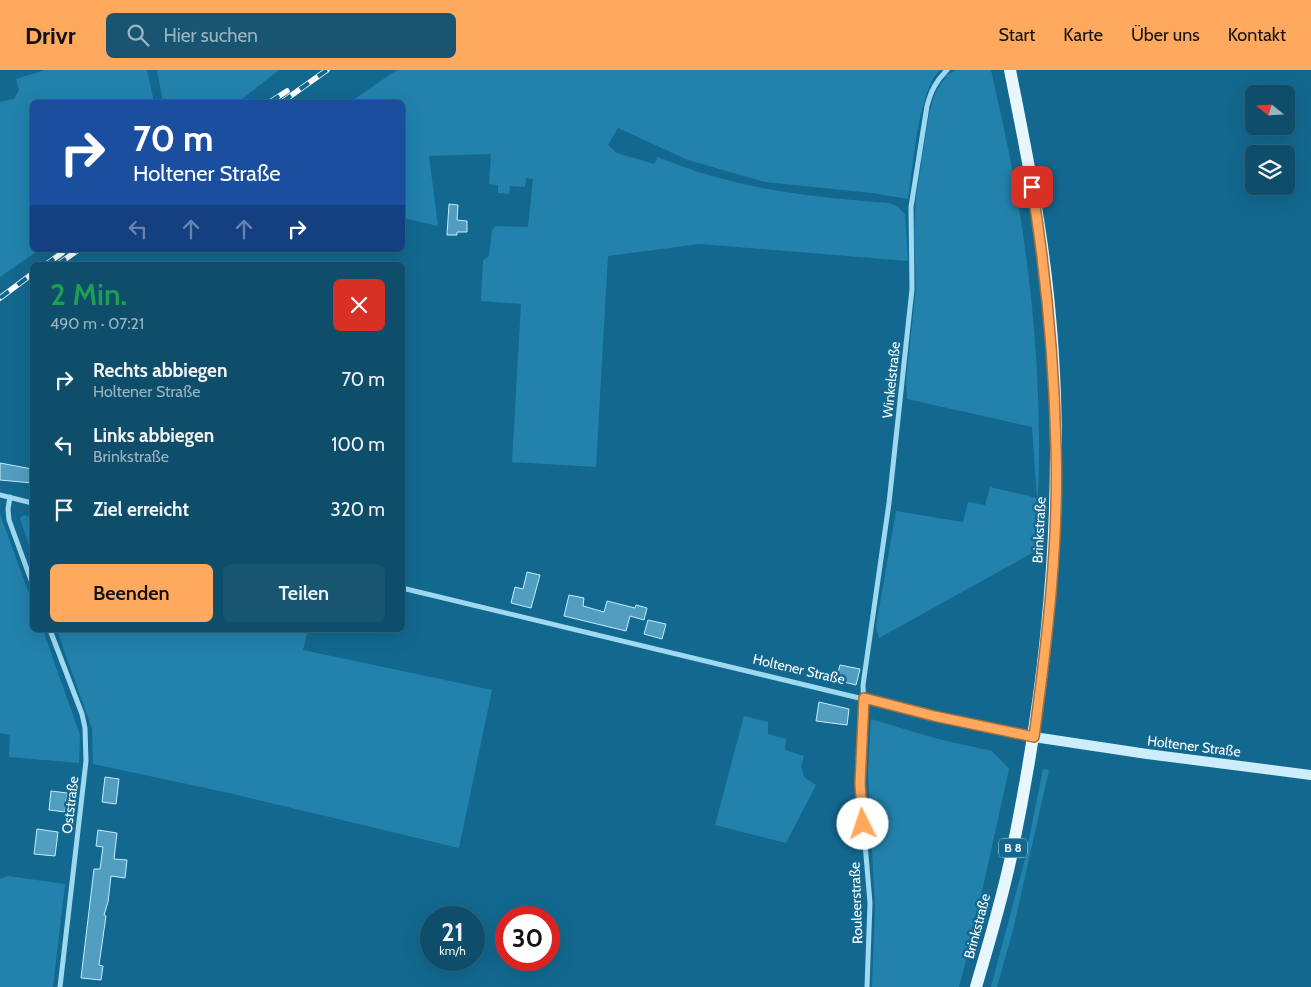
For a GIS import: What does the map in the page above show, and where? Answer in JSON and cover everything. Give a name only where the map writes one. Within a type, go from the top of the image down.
[{"type":"main road","name":"Brinkstraße","points":[[976,987],[1012,854],[1034,737],[1048,625],[1055,530],[1056,448],[1052,351],[1043,254],[1027,154],[1010,70]]},
{"type":"main road","name":"Holtener Straße","points":[[1034,737],[1311,775]]},
{"type":"street","name":"Winkelstraße","points":[[864,698],[863,685],[889,504],[912,289],[911,207],[926,106],[934,85],[947,70]]},
{"type":"street","points":[[0,495],[30,502]]},
{"type":"street","points":[[10,497],[9,520],[30,578]]},
{"type":"street","name":"Holtener Straße","points":[[405,589],[934,716],[1034,737]]},
{"type":"street","name":"Oststraße","points":[[51,632],[82,714],[86,741],[86,761],[60,987]]},
{"type":"street","name":"Rouleerstraße","points":[[864,698],[860,784],[870,903],[867,987]]},
{"type":"shaded area","points":[[45,70],[147,70],[154,100],[30,100],[30,252],[36,252],[0,277],[0,102],[14,99],[19,90],[16,79]]},
{"type":"shaded area","points":[[157,70],[279,70],[241,100],[163,100]]},
{"type":"shaded area","points":[[397,70],[940,70],[926,94],[918,131],[908,199],[872,193],[765,182],[688,160],[618,128],[608,145],[617,153],[654,164],[658,157],[716,177],[772,190],[829,198],[889,203],[897,206],[905,214],[908,261],[700,244],[608,256],[596,467],[512,462],[521,304],[481,301],[483,260],[489,256],[492,230],[496,226],[528,227],[533,179],[526,178],[525,187],[510,186],[509,194],[498,193],[498,185],[489,184],[491,154],[429,156],[438,226],[405,218],[405,100],[353,100]]},
{"type":"shaded area","points":[[956,70],[991,70],[1010,156],[1019,208],[1035,336],[1039,423],[1039,466],[1034,552],[879,638],[876,626],[896,511],[963,522],[968,502],[985,505],[990,487],[1037,498],[1032,427],[907,399],[906,381],[916,287],[914,236],[916,197],[929,114],[933,100],[947,75]]},
{"type":"shaded area","points":[[0,514],[30,596],[30,632],[44,632],[80,735],[79,763],[9,757],[10,735],[0,733]]},
{"type":"shaded area","points":[[24,515],[30,516],[30,548],[20,518]]},
{"type":"shaded area","points":[[58,632],[308,632],[303,650],[492,690],[459,848],[229,793],[93,764],[92,729]]},
{"type":"shaded area","points":[[744,716],[768,722],[768,734],[786,739],[785,750],[804,756],[801,766],[804,777],[816,785],[786,843],[715,825]]},
{"type":"shaded area","points":[[871,719],[938,739],[992,751],[1009,769],[959,987],[872,987],[875,907],[868,771]]},
{"type":"shaded area","points":[[1043,769],[1049,770],[1013,930],[997,987],[991,987],[1025,859]]},
{"type":"shaded area","points":[[8,876],[65,884],[53,987],[0,987],[0,879]]},
{"type":"building","points":[[449,204],[458,205],[457,220],[467,221],[467,232],[447,235]]},
{"type":"building","points":[[0,463],[30,469],[30,483],[0,480]]},
{"type":"building","points":[[527,572],[540,575],[531,608],[511,603],[515,587],[523,589]]},
{"type":"building","points":[[569,595],[584,598],[583,606],[604,612],[607,601],[635,608],[636,605],[647,608],[644,620],[630,616],[626,631],[564,616]]},
{"type":"building","points":[[648,620],[666,624],[662,639],[644,634]]},
{"type":"building","points":[[840,665],[860,669],[856,685],[836,680]]},
{"type":"building","points":[[819,702],[849,709],[847,725],[816,721]]},
{"type":"building","points":[[105,777],[119,779],[116,804],[102,802]]},
{"type":"building","points":[[51,791],[67,793],[65,812],[49,810]]},
{"type":"building","points":[[37,829],[58,832],[55,856],[34,854]]},
{"type":"building","points":[[98,830],[117,833],[114,859],[127,860],[125,878],[111,876],[108,902],[104,915],[106,916],[99,965],[103,966],[101,980],[81,978],[94,869],[100,869],[103,847],[96,846]]},
{"type":"railway","points":[[285,100],[327,70]]},
{"type":"railway","points":[[273,100],[287,91]]},
{"type":"railway","points":[[61,262],[75,252]]},
{"type":"railway","points":[[49,262],[62,253]]},
{"type":"railway","points":[[0,298],[30,276]]},
{"type":"route","points":[[863,824],[860,784],[864,698],[934,716],[1034,737],[1048,625],[1055,530],[1056,448],[1052,351],[1045,274],[1032,187]]}]
